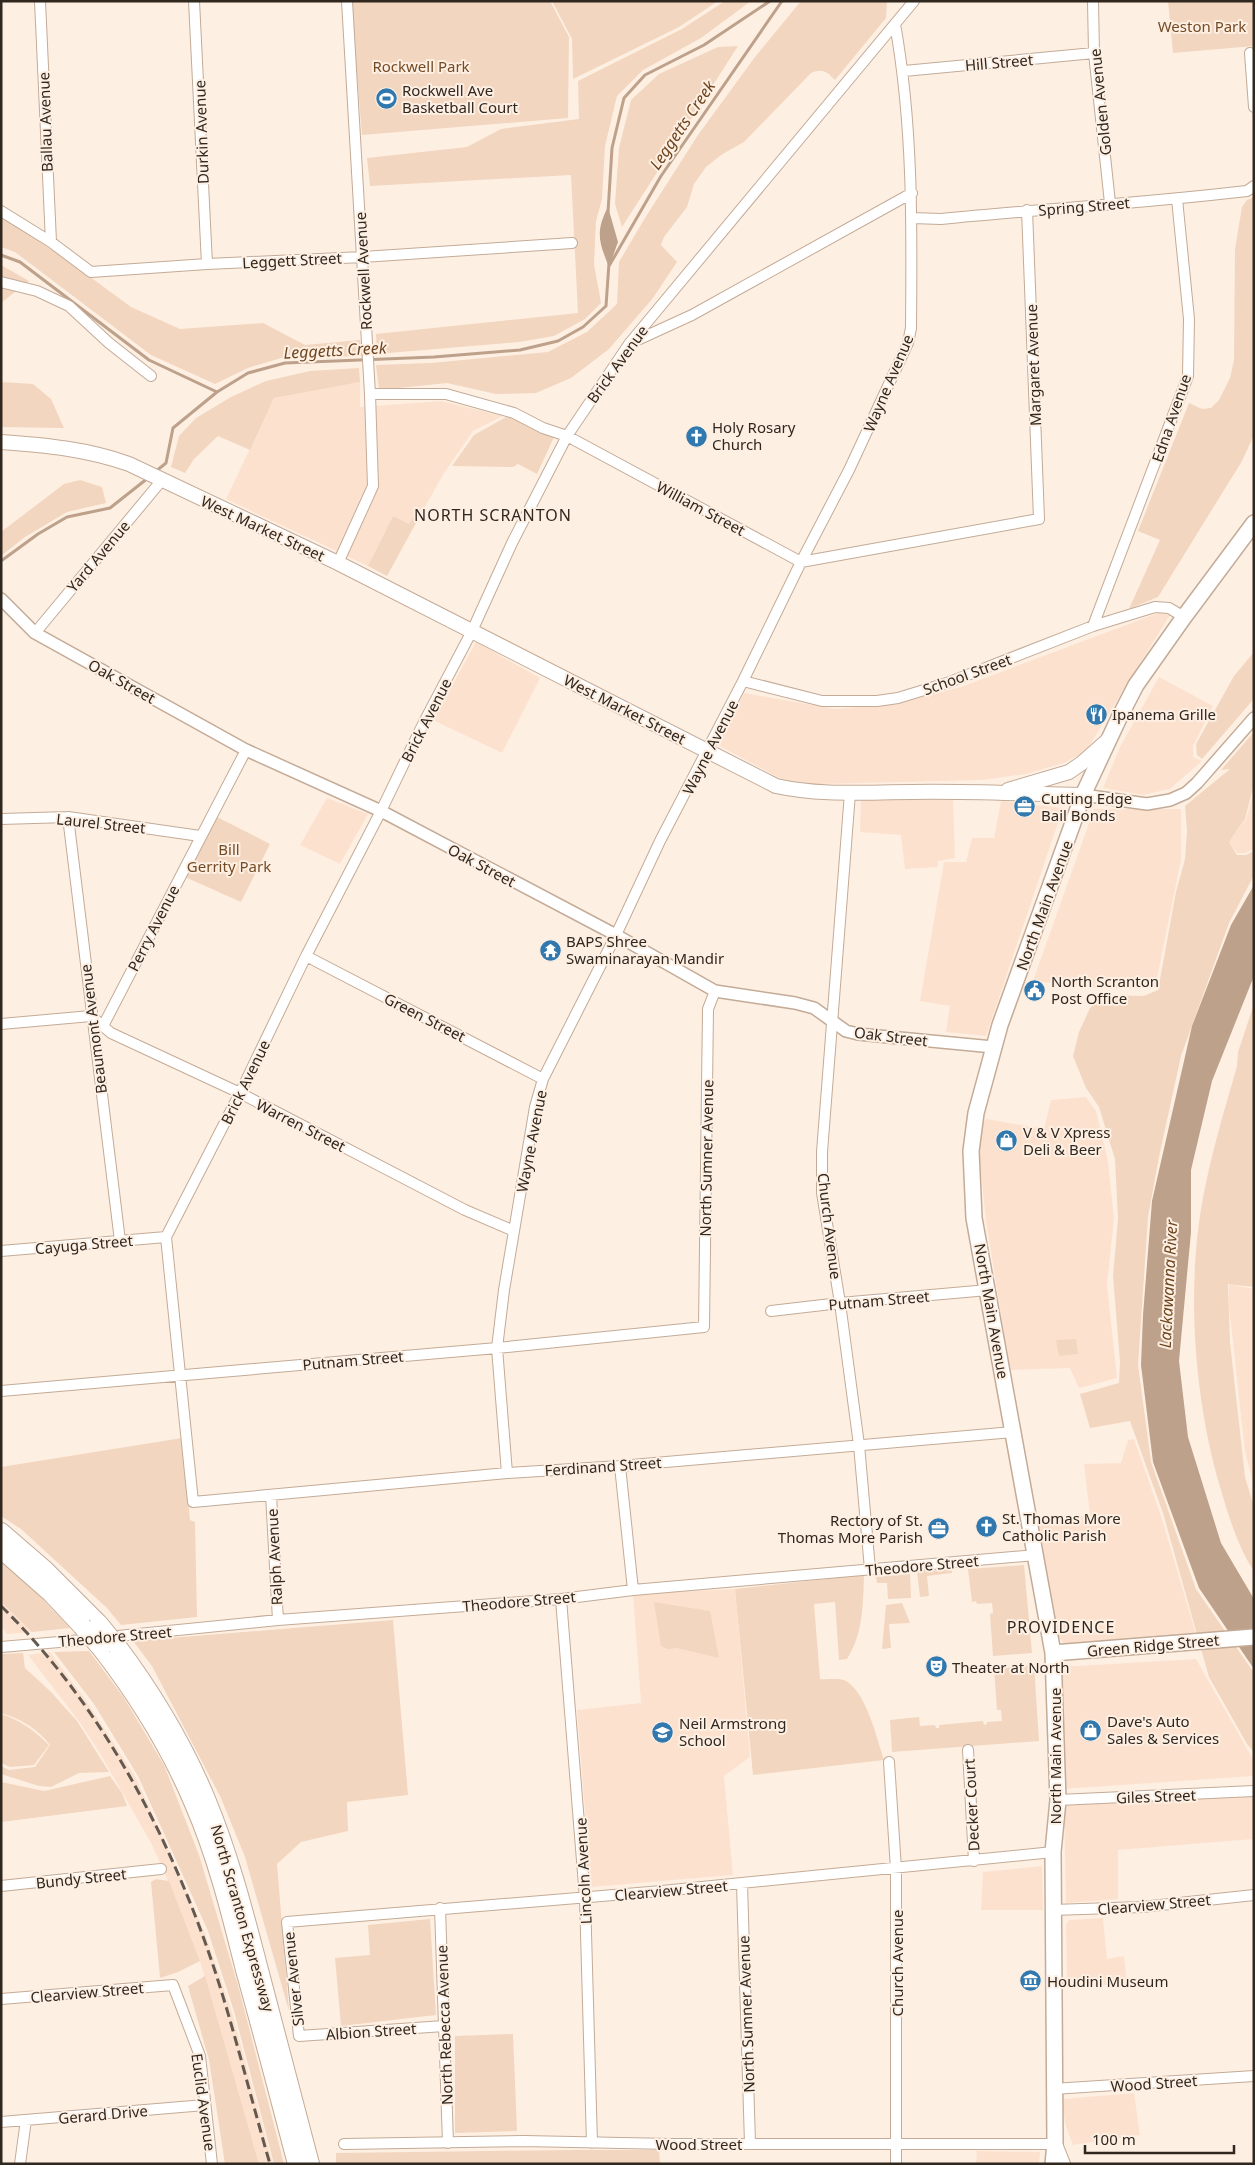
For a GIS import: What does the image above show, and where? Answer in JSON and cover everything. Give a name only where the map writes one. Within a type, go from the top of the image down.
[{"type":"highway","name":"North Scranton Expressway","points":[[1,1532],[45,1570],[109,1647],[143,1682],[172,1728],[195,1774],[216,1826],[242,1903],[310,2164]]},
{"type":"highway","name":"North Scranton Expressway","points":[[1,1549],[91,1625]]},
{"type":"highway","name":"North Scranton Expressway","points":[[109,1647],[132,1690],[160,1735],[198,1813],[229,1907],[297,2164]]},
{"type":"main road","name":"West Market Street","points":[[1,442],[61,446],[102,454],[129,464],[338,563],[776,786],[800,791],[850,793],[910,792],[1083,795]]},
{"type":"main road","name":"North Main Avenue","points":[[1053,2164],[1055,2144],[1053,2089],[1053,1852],[1058,1800],[1053,1654],[974,1218],[971,1151],[976,1112],[993,1047],[1083,795],[1136,685],[1254,524]]},
{"type":"main road","points":[[998,794],[1069,772],[1109,740]]},
{"type":"main road","name":"Green Ridge Street","points":[[1053,1654],[1176,1642],[1254,1637]]},
{"type":"main road","points":[[1055,2144],[1063,2164]]},
{"type":"street","name":"Ballau Avenue","points":[[40,1],[51,242]]},
{"type":"street","name":"Durkin Avenue","points":[[194,1],[206,264]]},
{"type":"street","name":"Rockwell Avenue","points":[[338,563],[372,486],[370,394],[363,257],[347,1]]},
{"type":"street","name":"Brick Avenue","points":[[166,1237],[472,630],[512,543],[567,436],[629,344],[914,1]]},
{"type":"street","name":"Golden Avenue","points":[[1093,1],[1094,53],[1110,203]]},
{"type":"street","name":"Wayne Avenue","points":[[507,1473],[497,1348],[535,1107],[543,1079],[616,935],[660,842],[708,752],[801,562],[849,470],[908,343],[911,328],[912,193],[904,71],[895,24]]},
{"type":"street","name":"Hill Street","points":[[904,71],[1094,53]]},
{"type":"street","points":[[1250,53],[1254,107]]},
{"type":"street","name":"Spring Street","points":[[912,218],[940,219],[1027,210],[1177,199],[1248,191],[1254,186]]},
{"type":"street","points":[[629,344],[692,315],[912,193]]},
{"type":"street","name":"Edna Avenue","points":[[1093,626],[1188,376],[1189,319],[1177,199]]},
{"type":"street","name":"Margaret Avenue","points":[[801,562],[1040,519],[1027,210]]},
{"type":"street","name":"Leggett Street","points":[[1,211],[51,242],[92,272],[572,243]]},
{"type":"street","points":[[1,282],[37,291],[69,306],[109,343],[151,376]]},
{"type":"street","name":"William Street","points":[[370,394],[446,394],[514,413],[543,428],[567,436],[801,562]]},
{"type":"street","name":"Yard Avenue","points":[[35,633],[162,480]]},
{"type":"street","name":"Oak Street","points":[[1,599],[35,633],[246,750],[381,811],[616,935],[716,991],[795,1003],[814,1008],[846,1031],[858,1034],[993,1047]]},
{"type":"street","name":"School Street","points":[[744,681],[822,701],[877,701],[898,698],[947,683],[1093,626],[1155,607],[1169,608],[1184,617]]},
{"type":"street","name":"West Market Street","points":[[1083,795],[1147,804],[1170,800],[1186,793],[1254,718]]},
{"type":"street","name":"Perry Avenue","points":[[103,1026],[246,750]]},
{"type":"street","name":"Church Avenue","points":[[850,793],[822,1152],[822,1193],[840,1303],[859,1445],[870,1569]]},
{"type":"street","name":"Laurel Street","points":[[1,819],[68,817],[200,836]]},
{"type":"street","name":"Beaumont Avenue","points":[[68,817],[120,1241]]},
{"type":"street","name":"Green Street","points":[[306,956],[543,1079]]},
{"type":"street","name":"North Sumner Avenue","points":[[704,1326],[708,1009],[716,991]]},
{"type":"street","points":[[1,1024],[92,1016]]},
{"type":"street","name":"Warren Street","points":[[92,1016],[111,1033],[240,1093],[465,1210],[514,1231]]},
{"type":"street","points":[[166,1237],[180,1374]]},
{"type":"street","name":"Cayuga Street","points":[[1,1251],[166,1237]]},
{"type":"street","name":"Putnam Street","points":[[771,1311],[988,1290]]},
{"type":"street","name":"Putnam Street","points":[[1,1391],[497,1348],[704,1326]]},
{"type":"street","name":"Ferdinand Street","points":[[180,1374],[193,1502],[507,1473],[620,1466],[1014,1432]]},
{"type":"street","points":[[620,1466],[633,1590]]},
{"type":"street","name":"Ralph Avenue","points":[[271,1495],[278,1620]]},
{"type":"street","name":"Theodore Street","points":[[1,1647],[278,1620],[561,1599],[633,1590],[1036,1555]]},
{"type":"street","name":"Lincoln Avenue","points":[[561,1599],[585,1898],[592,2143]]},
{"type":"street","name":"Decker Court","points":[[968,1750],[974,1861]]},
{"type":"street","name":"Church Avenue","points":[[889,1762],[896,1869],[896,2164]]},
{"type":"street","name":"Giles Street","points":[[1058,1800],[1254,1791]]},
{"type":"street","name":"Clearview Street","points":[[287,1922],[742,1884],[1053,1852]]},
{"type":"street","name":"Bundy Street","points":[[1,1886],[161,1870]]},
{"type":"street","name":"North Sumner Avenue","points":[[742,1884],[750,2143]]},
{"type":"street","name":"Clearview Street","points":[[1053,1910],[1142,1907],[1254,1896]]},
{"type":"street","name":"North Rebecca Avenue","points":[[440,1908],[448,2143]]},
{"type":"street","name":"Silver Avenue","points":[[287,1922],[299,2036]]},
{"type":"street","name":"Clearview Street","points":[[1,1999],[173,1985]]},
{"type":"street","name":"Euclid Avenue","points":[[173,1985],[200,2056],[212,2164]]},
{"type":"street","name":"Albion Street","points":[[299,2036],[444,2026]]},
{"type":"street","name":"Wood Street","points":[[1053,2089],[1254,2076]]},
{"type":"street","name":"Gerard Drive","points":[[1,2122],[205,2105]]},
{"type":"street","points":[[20,2164],[26,2120]]},
{"type":"street","name":"Wood Street","points":[[344,2144],[524,2141],[592,2143],[1055,2144]]},
{"type":"shaded area","points":[[360,382],[360,407],[441,401],[503,416],[473,431],[444,473],[422,512],[418,509],[409,524],[393,516],[368,566],[226,499],[274,398]]},
{"type":"shaded area","points":[[1158,613],[1170,615],[1086,751],[1064,763],[1026,774],[983,780],[821,784],[785,781],[718,745],[744,693],[836,709],[897,703],[961,687]]},
{"type":"shaded area","points":[[476,642],[540,678],[502,753],[433,720]]},
{"type":"shaded area","points":[[1159,677],[1213,706],[1193,746],[1193,757],[1202,761],[1170,789],[1143,795],[1103,788],[1120,747]]},
{"type":"shaded area","points":[[1254,791],[1254,849],[1245,853],[1237,853],[1229,842],[1246,819]]},
{"type":"shaded area","points":[[953,797],[955,858],[938,861],[938,867],[905,869],[901,835],[860,832],[861,799]]},
{"type":"shaded area","points":[[327,798],[368,814],[340,864],[300,845]]},
{"type":"shaded area","points":[[1001,801],[1063,808],[986,1036],[946,1032],[950,1006],[920,1001],[944,862],[966,862],[972,838],[994,838]]},
{"type":"shaded area","points":[[1094,809],[1181,809],[1181,860],[1155,988],[1110,989],[1033,981]]},
{"type":"shaded area","points":[[1086,1097],[1096,1111],[1108,1161],[1114,1219],[1107,1284],[1117,1378],[1079,1388],[1070,1368],[1010,1370],[986,1221],[979,1154],[982,1122],[987,1119],[1044,1129],[1051,1100]]},
{"type":"shaded area","points":[[1229,1284],[1254,1289],[1254,1486],[1245,1452],[1229,1306]]},
{"type":"shaded area","points":[[1134,1439],[1161,1516],[1196,1634],[1066,1646],[1056,1634],[1053,1625],[1038,1521],[1090,1515],[1084,1464],[1121,1463],[1128,1440]]},
{"type":"shaded area","name":"Neil Armstrong School","points":[[735,1589],[750,1757],[724,1776],[733,1875],[591,1887],[577,1710],[641,1703],[633,1594]]},
{"type":"shaded area","points":[[1,1602],[32,1632],[7,1634],[1,1626]]},
{"type":"shaded area","points":[[50,1652],[85,1699],[135,1776],[172,1857],[206,1936],[232,2012],[273,2164],[259,2164],[200,1961],[151,1843],[101,1755],[81,1724],[28,1655]]},
{"type":"shaded area","points":[[1196,1659],[1254,1761],[1254,1776],[1063,1789],[1059,1667]]},
{"type":"shaded area","points":[[1254,1796],[1254,1839],[1118,1850],[1118,1899],[1066,1903],[1064,1805]]},
{"type":"shaded area","points":[[1042,1866],[1043,1910],[981,1910],[983,1872]]},
{"type":"shaded area","points":[[1103,1918],[1107,1959],[1124,1956],[1127,1984],[1067,1987],[1066,1924],[1070,1920]]},
{"type":"shaded area","points":[[1134,2093],[1140,2135],[1073,2145],[1065,2123],[1062,2099]]},
{"type":"shaded area","points":[[977,2151],[1040,2152],[1039,2164],[976,2164]]},
{"type":"green space","name":"Rockwell Park","points":[[351,1],[550,1],[569,37],[568,118],[362,135]]},
{"type":"green space","points":[[552,1],[718,1],[679,27],[573,79],[572,39]]},
{"type":"green space","points":[[725,1],[751,1],[701,38],[643,70],[617,96],[605,146],[602,199],[596,221],[594,264],[601,303],[585,319],[554,336],[519,342],[377,354],[376,334],[578,313],[571,175],[370,186],[367,158],[467,147],[501,129],[579,119],[578,81],[682,29]]},
{"type":"green space","points":[[801,1],[887,1],[886,18],[835,80],[824,72],[811,73],[744,142],[721,155],[706,167],[694,184],[687,207],[664,237],[661,245],[677,262],[653,298],[609,349],[571,378],[536,393],[496,394],[447,383],[379,390],[376,365],[431,363],[548,352],[587,332],[617,304],[619,262],[698,135],[755,57]]},
{"type":"green space","name":"Weston Park","points":[[1168,1],[1254,1],[1254,46],[1173,53]]},
{"type":"green space","points":[[738,46],[622,227],[615,204],[619,148],[631,100],[659,74],[718,47]]},
{"type":"green space","points":[[1254,197],[1254,435],[1242,461],[1158,597],[1129,609],[1160,540],[1138,531],[1189,403],[1202,409],[1211,408],[1219,400],[1230,378],[1234,360],[1235,249],[1242,207],[1247,200]]},
{"type":"green space","points":[[1,217],[63,257],[131,307],[180,329],[263,323],[305,345],[360,340],[363,356],[281,358],[248,368],[215,384],[151,355],[15,252],[1,247]]},
{"type":"green space","points":[[1,265],[29,281],[1,303]]},
{"type":"green space","points":[[359,368],[360,382],[274,398],[250,450],[218,436],[194,459],[185,473],[171,467],[179,436],[196,418],[231,397],[266,381],[310,371]]},
{"type":"green space","points":[[1,382],[33,384],[51,399],[64,428],[1,427]]},
{"type":"green space","points":[[508,416],[554,437],[537,474],[518,464],[513,467],[452,466],[474,435]]},
{"type":"green space","points":[[80,480],[102,487],[106,503],[67,512],[25,537],[1,556],[1,532],[64,484]]},
{"type":"green space","points":[[418,509],[422,512],[387,576],[368,566],[393,516],[409,524]]},
{"type":"green space","points":[[1254,652],[1254,696],[1252,701],[1202,759],[1197,755],[1196,744],[1234,676]]},
{"type":"green space","points":[[1254,732],[1254,784],[1245,819],[1229,842],[1237,855],[1246,855],[1254,851],[1254,875],[1229,923],[1181,1056],[1148,1217],[1138,1365],[1151,1462],[1196,1589],[1254,1673],[1254,1752],[1247,1744],[1209,1677],[1163,1513],[1130,1421],[1090,1428],[1080,1394],[1119,1383],[1120,1362],[1113,1276],[1118,1219],[1115,1159],[1099,1107],[1086,1088],[1073,1056],[1079,1032],[1090,1008],[1106,995],[1144,996],[1158,990],[1176,892],[1185,859],[1187,831],[1185,806],[1230,769],[1221,770]]},
{"type":"green space","name":"Bill Gerrity Park","points":[[217,817],[270,844],[241,902],[185,877]]},
{"type":"green space","points":[[1254,1004],[1254,1287],[1228,1284],[1230,1342],[1245,1477],[1254,1507],[1254,1571],[1243,1552],[1226,1508],[1211,1452],[1198,1376],[1194,1297],[1199,1219],[1206,1183],[1216,1139],[1237,1066],[1238,1052]]},
{"type":"green space","points":[[1076,1339],[1078,1354],[1059,1356],[1056,1340]]},
{"type":"green space","points":[[182,1438],[190,1520],[195,1522],[197,1617],[121,1625],[107,1608],[21,1529],[1,1516],[1,1467]]},
{"type":"green space","points":[[1,1561],[29,1585],[70,1628],[32,1632],[1,1602]]},
{"type":"green space","points":[[1024,1565],[1032,1653],[993,1656],[990,1614],[993,1613],[992,1603],[977,1604],[976,1601],[972,1602],[968,1569]]},
{"type":"green space","points":[[952,1569],[952,1573],[927,1576],[929,1596],[920,1597],[917,1572]]},
{"type":"green space","points":[[910,1574],[911,1598],[888,1599],[887,1583],[877,1583],[876,1577]]},
{"type":"green space","points":[[864,1575],[859,1629],[847,1659],[839,1660],[835,1602],[814,1604],[820,1679],[844,1680],[852,1685],[859,1694],[870,1716],[884,1760],[753,1775],[735,1589]]},
{"type":"green space","points":[[654,1602],[710,1611],[719,1658],[677,1648],[668,1649],[661,1646]]},
{"type":"green space","points":[[902,1603],[910,1623],[889,1624],[891,1648],[882,1649],[886,1605]]},
{"type":"green space","points":[[393,1620],[408,1795],[347,1802],[348,1831],[301,1842],[277,1864],[289,2011],[245,1857],[221,1798],[152,1666],[133,1641]]},
{"type":"green space","points":[[89,1651],[124,1698],[164,1765],[199,1855],[239,1989],[284,2164],[274,2164],[234,2011],[208,1931],[138,1776],[94,1704],[54,1652]]},
{"type":"green space","points":[[23,1653],[25,1668],[50,1691],[77,1721],[109,1772],[79,1773],[51,1787],[39,1786],[1,1774],[1,1766],[9,1770],[35,1767],[50,1745],[28,1725],[1,1713],[1,1654]]},
{"type":"green space","points":[[1034,1665],[1039,1741],[892,1752],[890,1720],[919,1717],[920,1726],[935,1725],[936,1728],[939,1728],[939,1725],[983,1721],[984,1725],[987,1722],[1002,1721],[1001,1710],[997,1710],[994,1669]]},
{"type":"green space","points":[[1,1714],[27,1726],[49,1745],[34,1765],[10,1767],[1,1763]]},
{"type":"green space","points":[[110,1776],[122,1793],[127,1806],[1,1822],[1,1782],[44,1791]]},
{"type":"green space","points":[[156,1879],[169,1881],[200,1961],[178,1972],[160,1978],[151,1882]]},
{"type":"green space","points":[[430,1919],[436,2015],[341,2026],[335,1958],[370,1955],[368,1925]]},
{"type":"green space","points":[[205,1976],[259,2164],[225,2164],[209,2060],[188,1986]]},
{"type":"green space","points":[[513,2034],[517,2131],[455,2133],[455,2036]]},
{"type":"green space","points":[[659,2150],[660,2164],[336,2164],[336,2153]]},
{"type":"water","points":[[608,207],[618,242],[609,267],[600,237],[601,223]]},
{"type":"water","name":"Lackawanna River","points":[[1254,885],[1254,976],[1212,1081],[1191,1170],[1191,1232],[1179,1361],[1188,1437],[1221,1543],[1254,1599],[1254,1669],[1199,1588],[1153,1462],[1141,1365],[1152,1201],[1192,1026],[1231,925]]},
{"type":"waterway","name":"Leggetts Creek","points":[[608,212],[612,148],[624,98],[645,75],[704,45],[770,1]]},
{"type":"waterway","name":"Leggetts Creek","points":[[609,266],[661,176],[782,1]]},
{"type":"waterway","name":"Leggetts Creek","points":[[1,255],[20,262],[149,360],[217,392]]},
{"type":"waterway","name":"Leggetts Creek","points":[[155,472],[166,463],[173,428],[217,392],[248,373],[285,363],[434,357],[520,350],[558,341],[583,327],[606,306],[609,263]]},
{"type":"waterway","points":[[1,561],[38,534],[67,517],[110,508],[148,478]]},
{"type":"railway","points":[[1,1606],[37,1644],[70,1685],[101,1729],[154,1821],[176,1870],[214,1968],[270,2164]]},
{"type":"place","name":"Rockwell Ave Basketball Court","points":[[386,99]]},
{"type":"place","name":"Holy Rosary Church","points":[[696,436]]},
{"type":"place","name":"Ipanema Grille","points":[[1096,714]]},
{"type":"place","name":"Cutting Edge Bail Bonds","points":[[1025,807]]},
{"type":"place","name":"BAPS Shree Swaminarayan Mandir","points":[[550,950]]},
{"type":"place","name":"North Scranton Post Office","points":[[1035,990]]},
{"type":"place","name":"V & V Xpress Deli & Beer","points":[[1007,1141]]},
{"type":"place","name":"St. Thomas More Catholic Parish","points":[[986,1527]]},
{"type":"place","name":"Rectory of St. Thomas More Parish","points":[[939,1529]]},
{"type":"place","name":"Theater at North","points":[[936,1667]]},
{"type":"place","name":"Dave's Auto Sales & Services","points":[[1091,1730]]},
{"type":"place","name":"Neil Armstrong School","points":[[663,1732]]},
{"type":"place","name":"Houdini Museum","points":[[1031,1981]]},
{"type":"district","name":"NORTH SCRANTON","points":[[493,515]]},
{"type":"district","name":"PROVIDENCE","points":[[1061,1627]]}]
